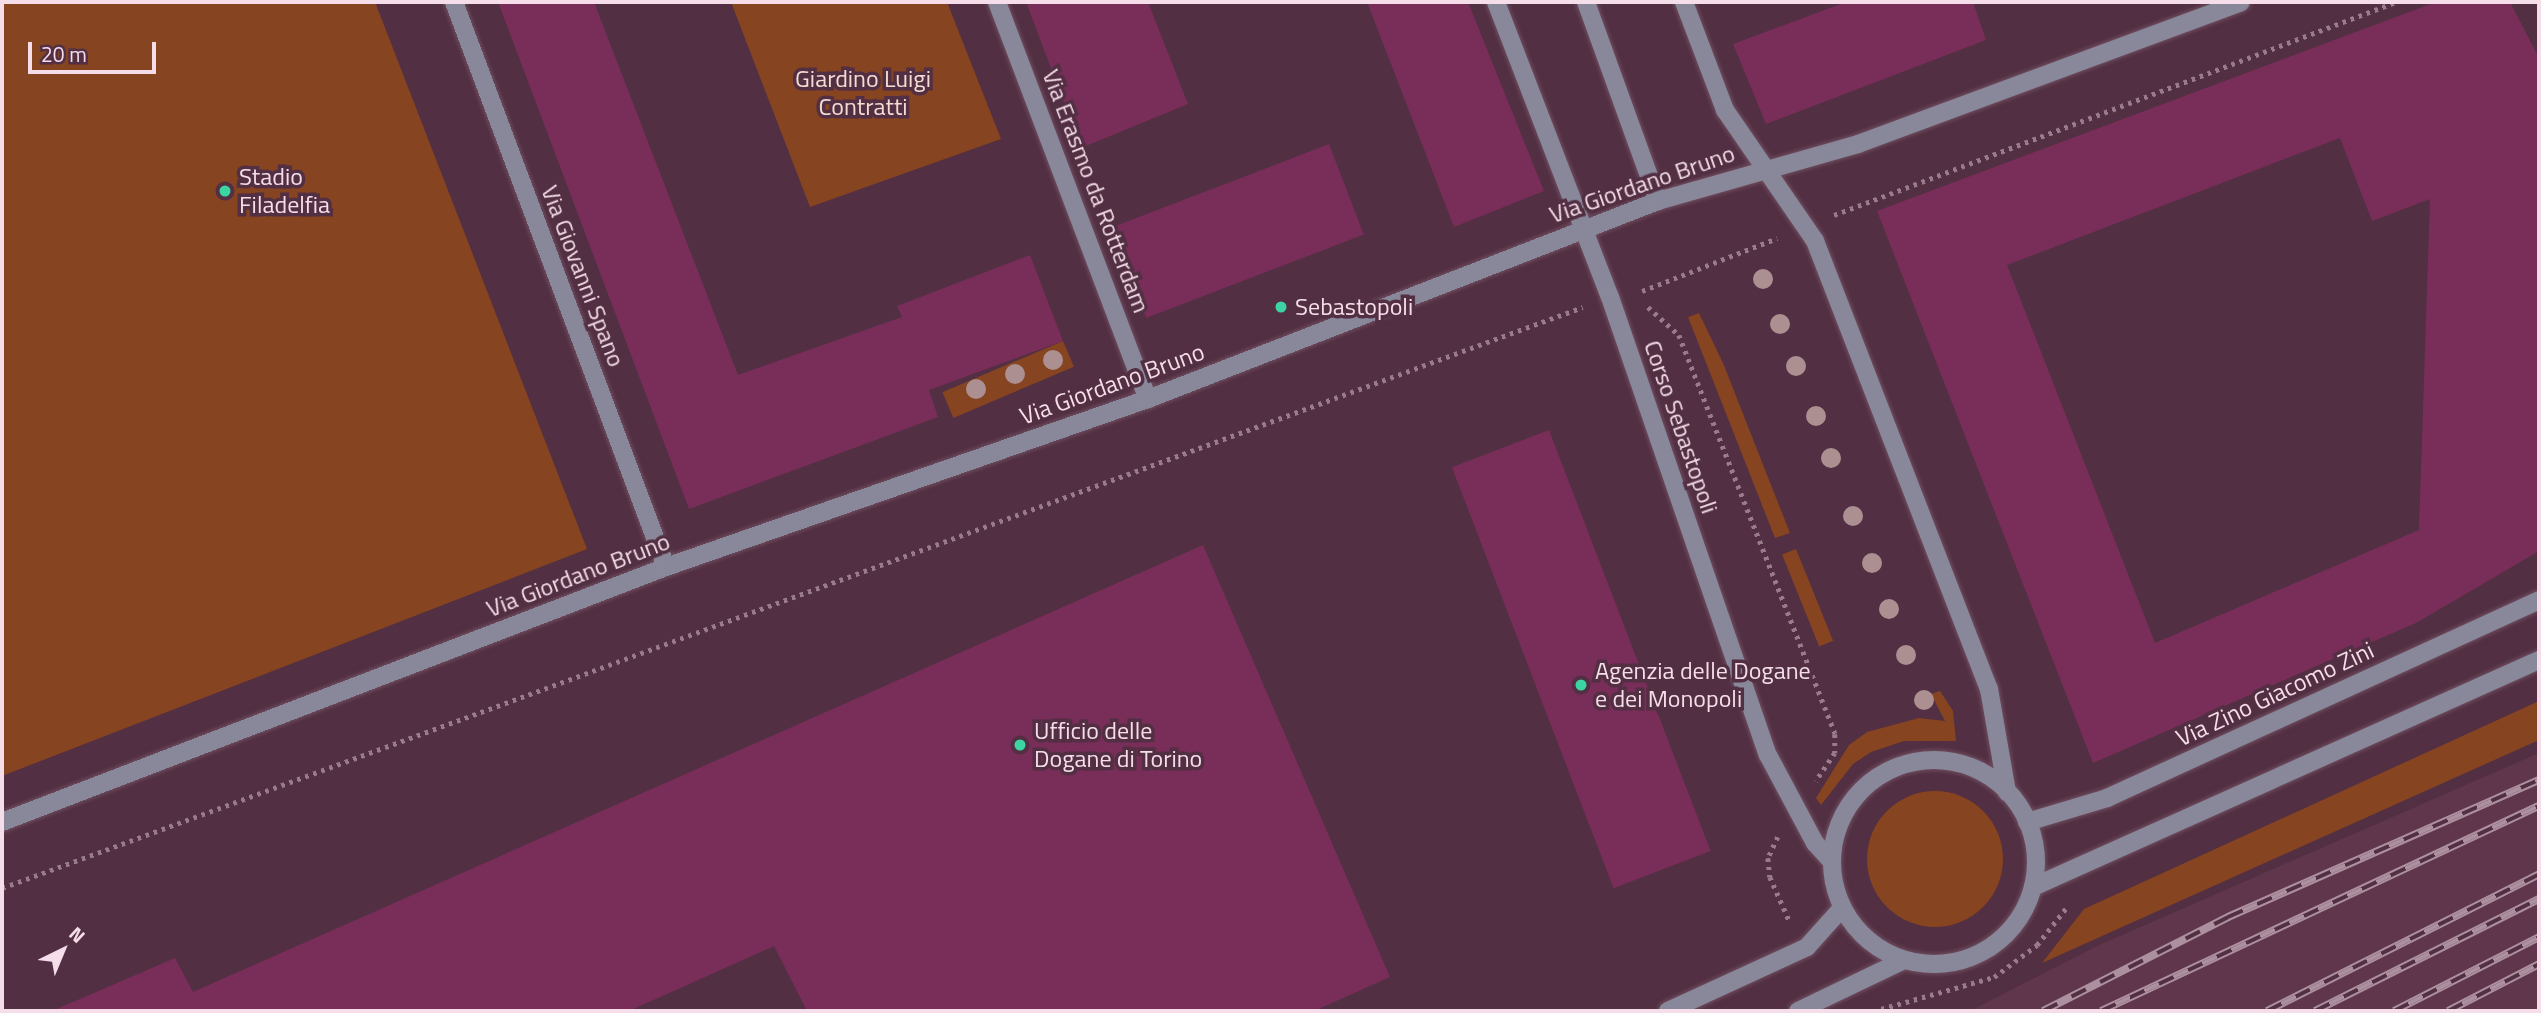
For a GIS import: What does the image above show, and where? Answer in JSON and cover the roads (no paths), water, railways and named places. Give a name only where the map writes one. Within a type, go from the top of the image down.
[{"type":"street","name":"Via Giovanni Spano","points":[[454,2],[666,567]]},
{"type":"street","name":"Via Erasmo da Rotterdam","points":[[998,2],[1148,399]]},
{"type":"street","name":"Corso Sebastopoli","points":[[1496,2],[1610,297],[1768,755],[1797,813],[1831,861]]},
{"type":"street","points":[[1586,2],[1658,201]]},
{"type":"street","points":[[1684,2],[1725,110],[1807,225],[1989,689],[2007,792],[2027,822],[2036,858],[2033,887],[2021,917],[1998,943],[1969,959],[1937,965],[1904,960],[1858,931],[1842,908],[1831,861],[1850,804],[1898,766],[1958,763],[2007,792]]},
{"type":"street","name":"Via Giordano Bruno","points":[[2,822],[666,567],[1148,399],[1658,201],[1766,168],[1858,144],[2231,4]]},
{"type":"street","name":"Via Zino Giacomo Zini","points":[[2027,822],[2107,798],[2539,600]]},
{"type":"street","points":[[2033,887],[2539,660]]},
{"type":"street","points":[[1668,1011],[1807,947],[1842,908]]},
{"type":"street","points":[[1798,1011],[1904,960]]},
{"type":"railway","points":[[2043,1011],[2228,917],[2539,780]]},
{"type":"railway","points":[[2101,1011],[2539,806]]},
{"type":"railway","points":[[2267,1011],[2539,874]]},
{"type":"railway","points":[[2315,1011],[2539,899]]},
{"type":"railway","points":[[2394,1011],[2539,937]]},
{"type":"railway","points":[[2448,1011],[2539,964]]},
{"type":"place","name":"Stadio Filadelfia","points":[[225,191]]},
{"type":"place","name":"Sebastopoli","points":[[1281,307]]},
{"type":"place","name":"Agenzia delle Dogane e dei Monopoli","points":[[1581,685]]},
{"type":"place","name":"Ufficio delle Dogane di Torino","points":[[1020,745]]},
{"type":"park label","name":"Giardino Luigi Contratti","points":[[863,93]]}]
